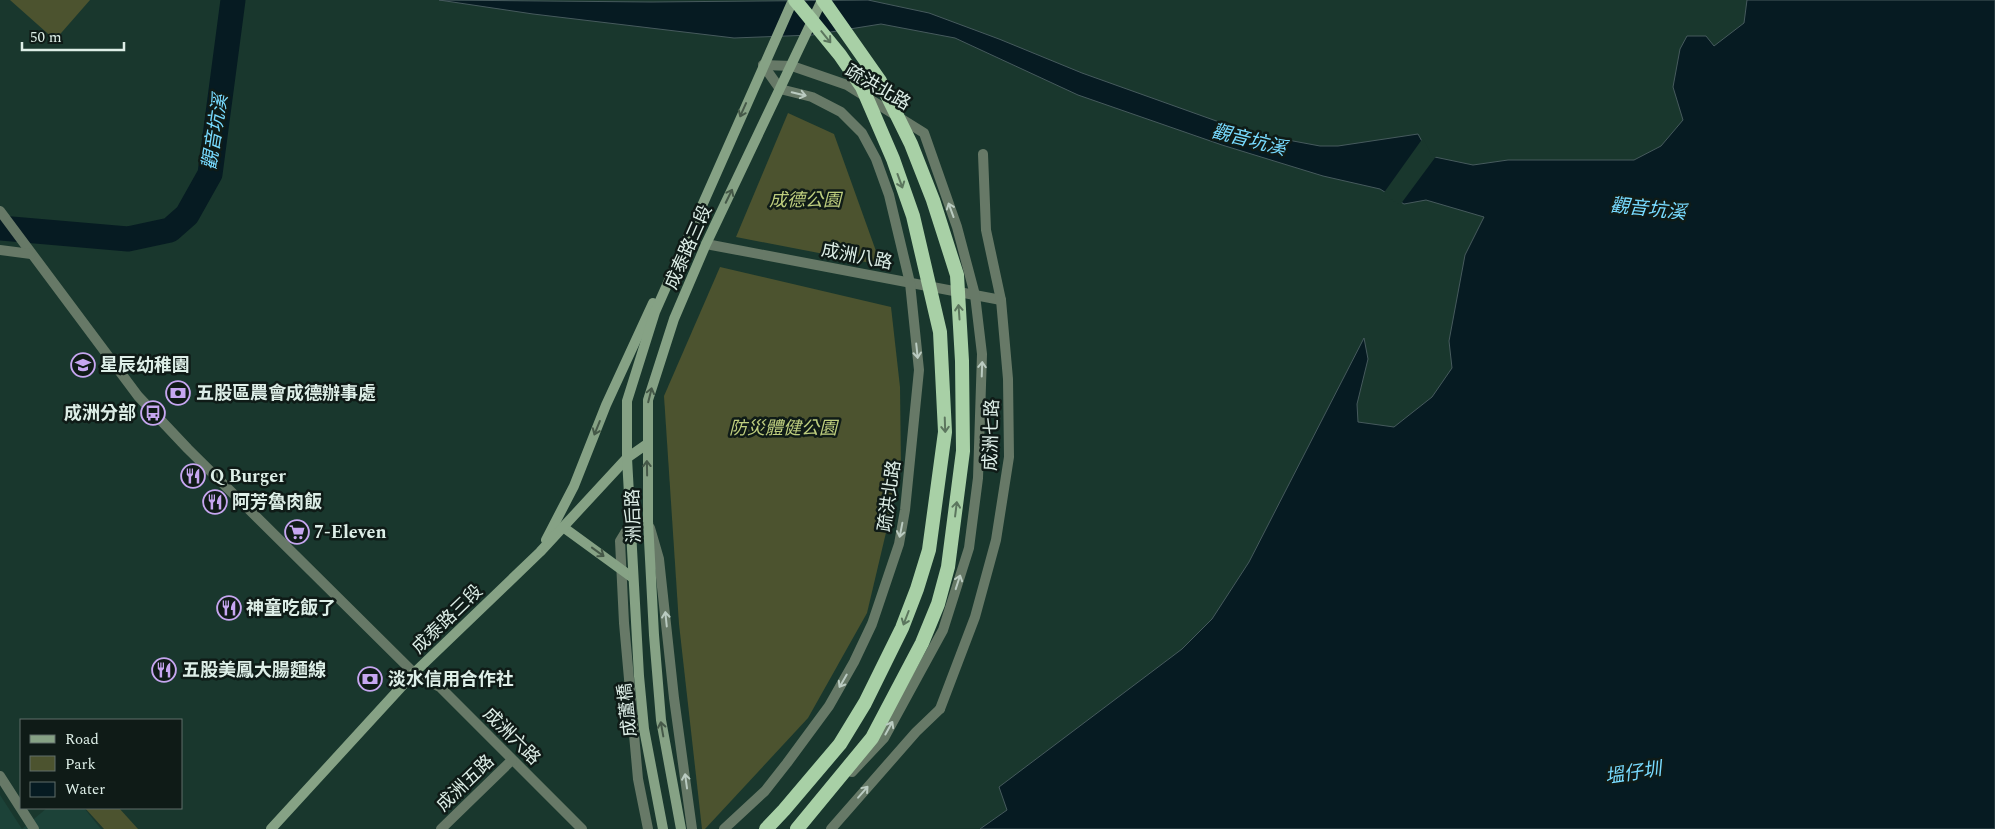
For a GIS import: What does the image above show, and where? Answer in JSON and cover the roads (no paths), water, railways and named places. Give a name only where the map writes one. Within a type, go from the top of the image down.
[{"type":"highway","points":[[766,829],[840,744],[865,703],[902,628],[929,550],[945,432],[940,332],[913,216],[862,86],[840,55],[794,0]]},
{"type":"highway","points":[[798,829],[872,738],[922,643],[938,604],[948,568],[963,451],[962,361],[956,275],[933,200],[911,144],[880,81],[822,0]]},
{"type":"main road","name":"成泰路三段","points":[[628,458],[627,401],[655,312],[762,65],[794,0]]},
{"type":"main road","name":"成泰路三段","points":[[271,829],[414,673],[540,552],[628,458],[647,444],[648,400],[674,319],[706,244],[822,0]]},
{"type":"main road","points":[[540,552],[574,486],[606,405],[649,310],[678,257]]},
{"type":"main road","name":"洲后路","points":[[647,444],[648,521],[652,586]]},
{"type":"main road","name":"洲后路","points":[[628,458],[633,582]]},
{"type":"main road","points":[[563,527],[622,569],[633,582]]},
{"type":"main road","name":"成蘆橋","points":[[633,582],[644,729],[663,829]]},
{"type":"main road","name":"成蘆橋","points":[[652,586],[660,720],[681,829]]},
{"type":"street","name":"疏洪北路","points":[[762,65],[792,66],[848,85],[924,133],[957,228],[975,295],[982,354],[978,478],[969,548],[943,630],[884,738],[798,829]]},
{"type":"street","points":[[762,65],[780,89]]},
{"type":"street","name":"疏洪北路","points":[[724,829],[765,791],[788,763],[829,706],[854,662],[872,624],[898,544],[905,510],[916,419],[919,370],[910,283],[889,195],[876,159],[862,133],[841,112],[812,97],[780,89]]},
{"type":"street","name":"成洲七路","points":[[831,829],[916,732],[940,709],[975,617],[996,540],[1009,457],[1008,379],[1001,300],[986,230],[983,154]]},
{"type":"street","name":"成洲六路","points":[[0,211],[138,396],[188,449],[414,673],[440,686],[582,829]]},
{"type":"street","name":"成洲八路","points":[[706,244],[1001,300]]},
{"type":"street","points":[[0,250],[31,254]]},
{"type":"street","points":[[648,521],[659,559],[674,698],[692,829]]},
{"type":"street","points":[[630,523],[620,541],[624,623],[638,780],[648,829]]},
{"type":"street","name":"成洲五路","points":[[441,829],[512,760]]},
{"type":"street","points":[[0,776],[20,807]]},
{"type":"street","points":[[21,809],[34,829]]},
{"type":"water","points":[[230,0],[238,0],[234,28],[223,32]]},
{"type":"water","name":"塭仔圳","points":[[439,0],[651,2],[868,0],[929,13],[1082,73],[1250,133],[1320,146],[1338,146],[1418,134],[1430,156],[1473,165],[1508,160],[1634,160],[1661,146],[1683,120],[1673,87],[1680,49],[1687,36],[1706,36],[1714,46],[1744,23],[1747,0],[1995,0],[1995,829],[980,829],[1007,810],[999,787],[1182,649],[1212,619],[1249,562],[1364,338],[1368,359],[1357,404],[1358,422],[1394,427],[1432,397],[1452,368],[1449,341],[1465,255],[1484,217],[1426,200],[1404,204],[1380,189],[1323,176],[1222,145],[1078,95],[955,38],[881,24],[812,35],[734,38],[533,14]]},
{"type":"waterway","name":"觀音坑溪","points":[[0,228],[128,239],[170,230],[187,215],[210,174],[233,0]]},
{"type":"place","name":"星辰幼稚園","points":[[83,365]]},
{"type":"place","name":"五股區農會成德辦事處","points":[[178,393]]},
{"type":"place","name":"成洲分部","points":[[153,413]]},
{"type":"place","name":"Q Burger","points":[[193,476]]},
{"type":"place","name":"阿芳魯肉飯","points":[[215,502]]},
{"type":"place","name":"7-Eleven","points":[[297,532]]},
{"type":"place","name":"神童吃飯了","points":[[229,608]]},
{"type":"place","name":"五股美鳳大腸麵線","points":[[164,670]]},
{"type":"place","name":"淡水信用合作社","points":[[370,679]]},
{"type":"park label","name":"成德公園","points":[[805,200]]},
{"type":"park label","name":"防災體健公園","points":[[783,428]]}]
